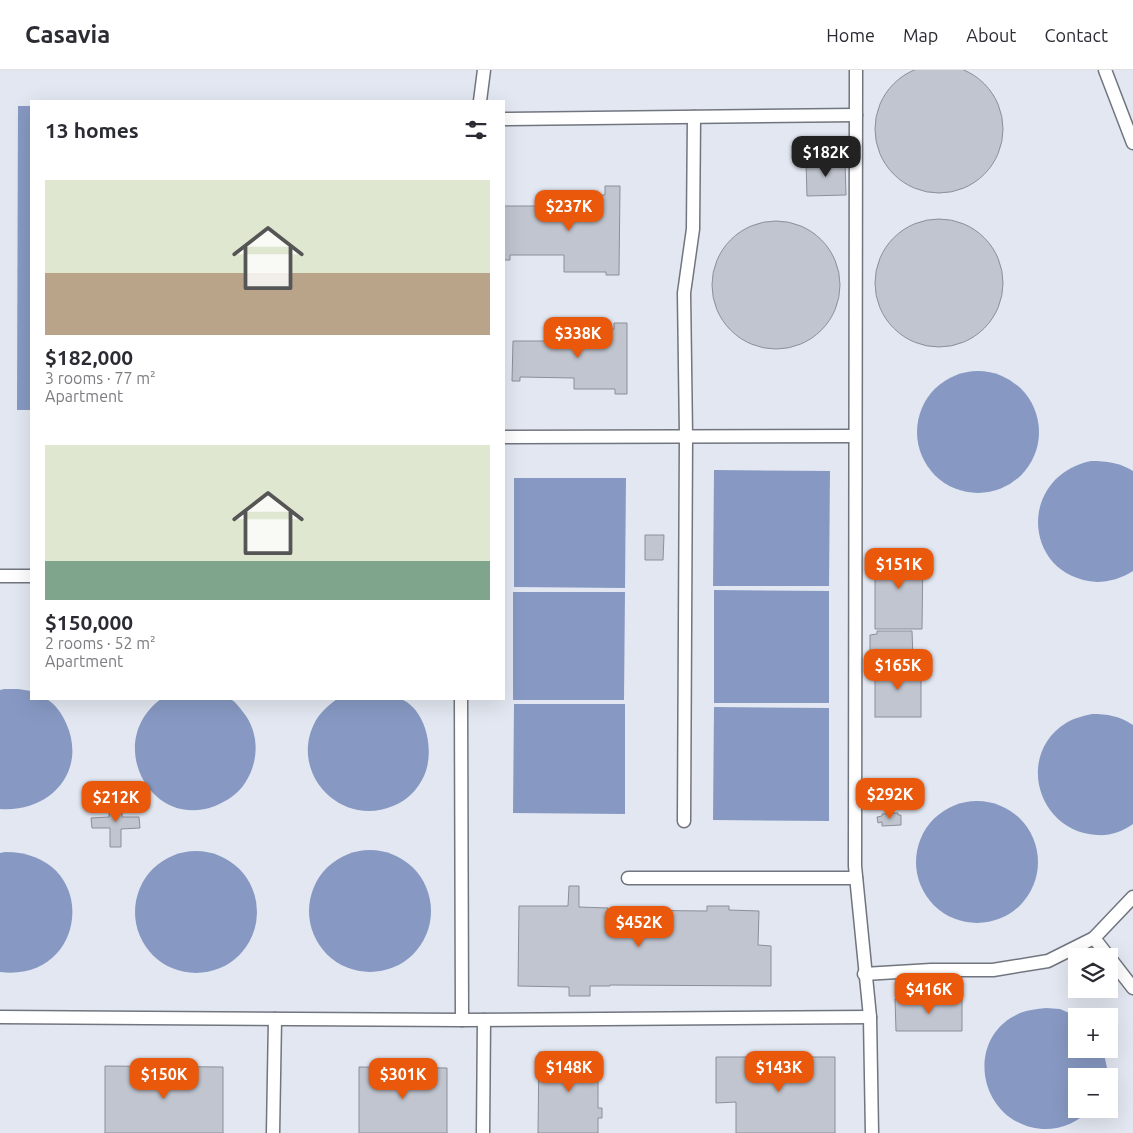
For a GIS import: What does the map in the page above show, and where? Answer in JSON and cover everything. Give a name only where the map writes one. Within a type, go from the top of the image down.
[{"type":"lane","points":[[480,100],[484,70]]},
{"type":"lane","points":[[856,70],[854,436],[856,878],[864,974],[870,1017],[872,1133]]},
{"type":"lane","points":[[1105,70],[1133,143]]},
{"type":"lane","points":[[505,119],[856,115]]},
{"type":"lane","points":[[684,821],[686,436],[684,293],[693,229],[694,117]]},
{"type":"lane","points":[[505,437],[854,436]]},
{"type":"lane","points":[[0,576],[30,576]]},
{"type":"lane","points":[[461,700],[462,1020]]},
{"type":"lane","points":[[628,878],[856,878]]},
{"type":"lane","points":[[864,974],[931,970],[993,970],[1048,961],[1094,938],[1133,897]]},
{"type":"lane","points":[[1094,938],[1101,948]]},
{"type":"lane","points":[[1118,969],[1133,988]]},
{"type":"lane","points":[[0,1017],[484,1020],[870,1017]]},
{"type":"lane","points":[[273,1133],[275,1019]]},
{"type":"lane","points":[[483,1133],[484,1020]]},
{"type":"water","points":[[18,106],[30,106],[30,410],[17,410]]},
{"type":"water","points":[[978,371],[990,372],[1001,376],[1021,389],[1034,409],[1038,420],[1038,444],[1034,455],[1021,475],[1001,488],[990,492],[978,493],[966,492],[955,488],[935,475],[922,455],[918,444],[917,432],[918,420],[922,409],[935,389],[955,376],[966,372]]},
{"type":"water","points":[[1091,461],[1113,463],[1133,471],[1133,571],[1120,578],[1102,582],[1072,576],[1054,564],[1043,546],[1038,526],[1040,505],[1050,486],[1067,471]]},
{"type":"water","points":[[714,470],[830,471],[829,586],[713,586]]},
{"type":"water","points":[[514,478],[626,478],[625,588],[514,587]]},
{"type":"water","points":[[714,590],[829,591],[829,703],[714,703]]},
{"type":"water","points":[[513,592],[625,592],[624,700],[513,700]]},
{"type":"water","points":[[18,689],[30,691],[30,700],[49,701],[62,716],[72,741],[72,757],[68,772],[60,786],[49,796],[34,804],[18,808],[0,809],[0,690]]},
{"type":"water","points":[[160,700],[234,701],[249,720],[255,738],[255,757],[250,775],[239,791],[215,806],[192,810],[171,806],[154,794],[142,778],[136,758],[136,737],[144,717]]},
{"type":"water","points":[[336,700],[403,700],[410,704],[423,722],[429,755],[424,776],[412,794],[393,806],[373,811],[353,809],[336,801],[322,789],[313,774],[308,756],[309,736],[318,717]]},
{"type":"water","points":[[514,704],[625,704],[625,814],[513,813]]},
{"type":"water","points":[[714,707],[829,708],[829,821],[713,820]]},
{"type":"water","points":[[1092,714],[1113,716],[1133,725],[1133,824],[1120,831],[1106,835],[1077,831],[1060,821],[1048,807],[1040,790],[1038,772],[1041,754],[1050,737],[1069,721]]},
{"type":"water","points":[[977,801],[989,802],[1000,806],[1020,819],[1033,839],[1037,850],[1037,874],[1033,885],[1020,905],[1000,918],[989,922],[977,923],[965,922],[954,918],[934,905],[921,885],[917,874],[916,862],[917,850],[921,839],[934,819],[954,806],[965,802]]},
{"type":"water","points":[[370,850],[382,851],[393,855],[413,868],[426,888],[430,899],[430,923],[426,934],[413,954],[393,967],[382,971],[370,972],[358,971],[347,967],[327,954],[314,934],[310,923],[309,911],[310,899],[314,888],[327,868],[347,855],[358,851]]},
{"type":"water","points":[[196,851],[208,852],[219,856],[239,869],[252,889],[256,900],[256,924],[252,935],[239,955],[219,968],[208,972],[196,973],[184,972],[173,968],[153,955],[140,935],[136,924],[135,912],[136,900],[140,889],[153,869],[173,856],[184,852]]},
{"type":"water","points":[[5,852],[36,858],[57,872],[69,893],[72,916],[66,939],[52,958],[30,970],[0,972],[0,853]]},
{"type":"water","points":[[1046,1008],[1060,1009],[1068,1012],[1068,1058],[1105,1058],[1107,1068],[1068,1068],[1068,1118],[1081,1118],[1056,1128],[1042,1129],[1021,1124],[1004,1112],[992,1097],[986,1078],[985,1059],[990,1041],[1002,1025],[1020,1013]]},
{"type":"building","points":[[939,65],[963,70],[984,84],[998,105],[1003,129],[998,153],[984,174],[963,188],[939,193],[915,188],[894,174],[880,153],[875,129],[880,105],[894,84],[915,70]]},
{"type":"building","points":[[845,161],[846,195],[807,196],[806,162]]},
{"type":"building","points":[[605,186],[620,186],[619,275],[606,275],[606,272],[564,272],[564,255],[510,255],[510,260],[505,260],[505,206],[565,206],[565,195],[605,195]]},
{"type":"building","points":[[939,219],[964,223],[985,237],[999,258],[1003,283],[999,308],[985,329],[964,343],[939,347],[914,343],[893,329],[879,308],[875,283],[879,258],[893,237],[914,223]]},
{"type":"building","points":[[776,221],[801,225],[822,239],[836,260],[840,285],[836,310],[822,331],[801,345],[776,349],[751,345],[730,331],[716,310],[712,285],[716,260],[730,239],[751,225]]},
{"type":"building","points":[[614,323],[627,323],[627,394],[615,394],[615,389],[574,389],[574,378],[520,377],[520,381],[512,381],[513,341],[575,341],[575,328],[614,329]]},
{"type":"building","points":[[645,535],[664,535],[663,560],[645,560]]},
{"type":"building","points":[[875,552],[923,552],[922,629],[875,629]]},
{"type":"building","points":[[877,631],[912,631],[913,657],[870,655],[870,635],[877,634]]},
{"type":"building","points":[[875,665],[921,665],[921,717],[875,717]]},
{"type":"building","points":[[110,799],[122,799],[122,817],[139,817],[140,828],[121,829],[121,847],[110,847],[110,828],[92,828],[91,818],[109,817]]},
{"type":"building","points":[[898,813],[898,815],[901,815],[901,825],[882,826],[882,822],[878,823],[877,817],[882,816],[882,814]]},
{"type":"building","points":[[569,886],[579,886],[579,907],[608,908],[608,910],[707,911],[707,906],[729,906],[729,910],[759,911],[758,945],[771,946],[771,986],[610,985],[590,986],[590,996],[569,996],[569,987],[518,986],[519,906],[568,906]]},
{"type":"building","points":[[895,999],[962,999],[962,1031],[896,1031]]},
{"type":"building","points":[[539,1052],[598,1052],[598,1108],[602,1108],[602,1118],[598,1118],[598,1133],[538,1133]]},
{"type":"building","points":[[716,1057],[835,1057],[835,1133],[736,1133],[736,1102],[716,1103]]},
{"type":"building","points":[[105,1066],[223,1067],[223,1133],[105,1133]]},
{"type":"building","points":[[359,1067],[447,1068],[447,1133],[359,1133]]}]
